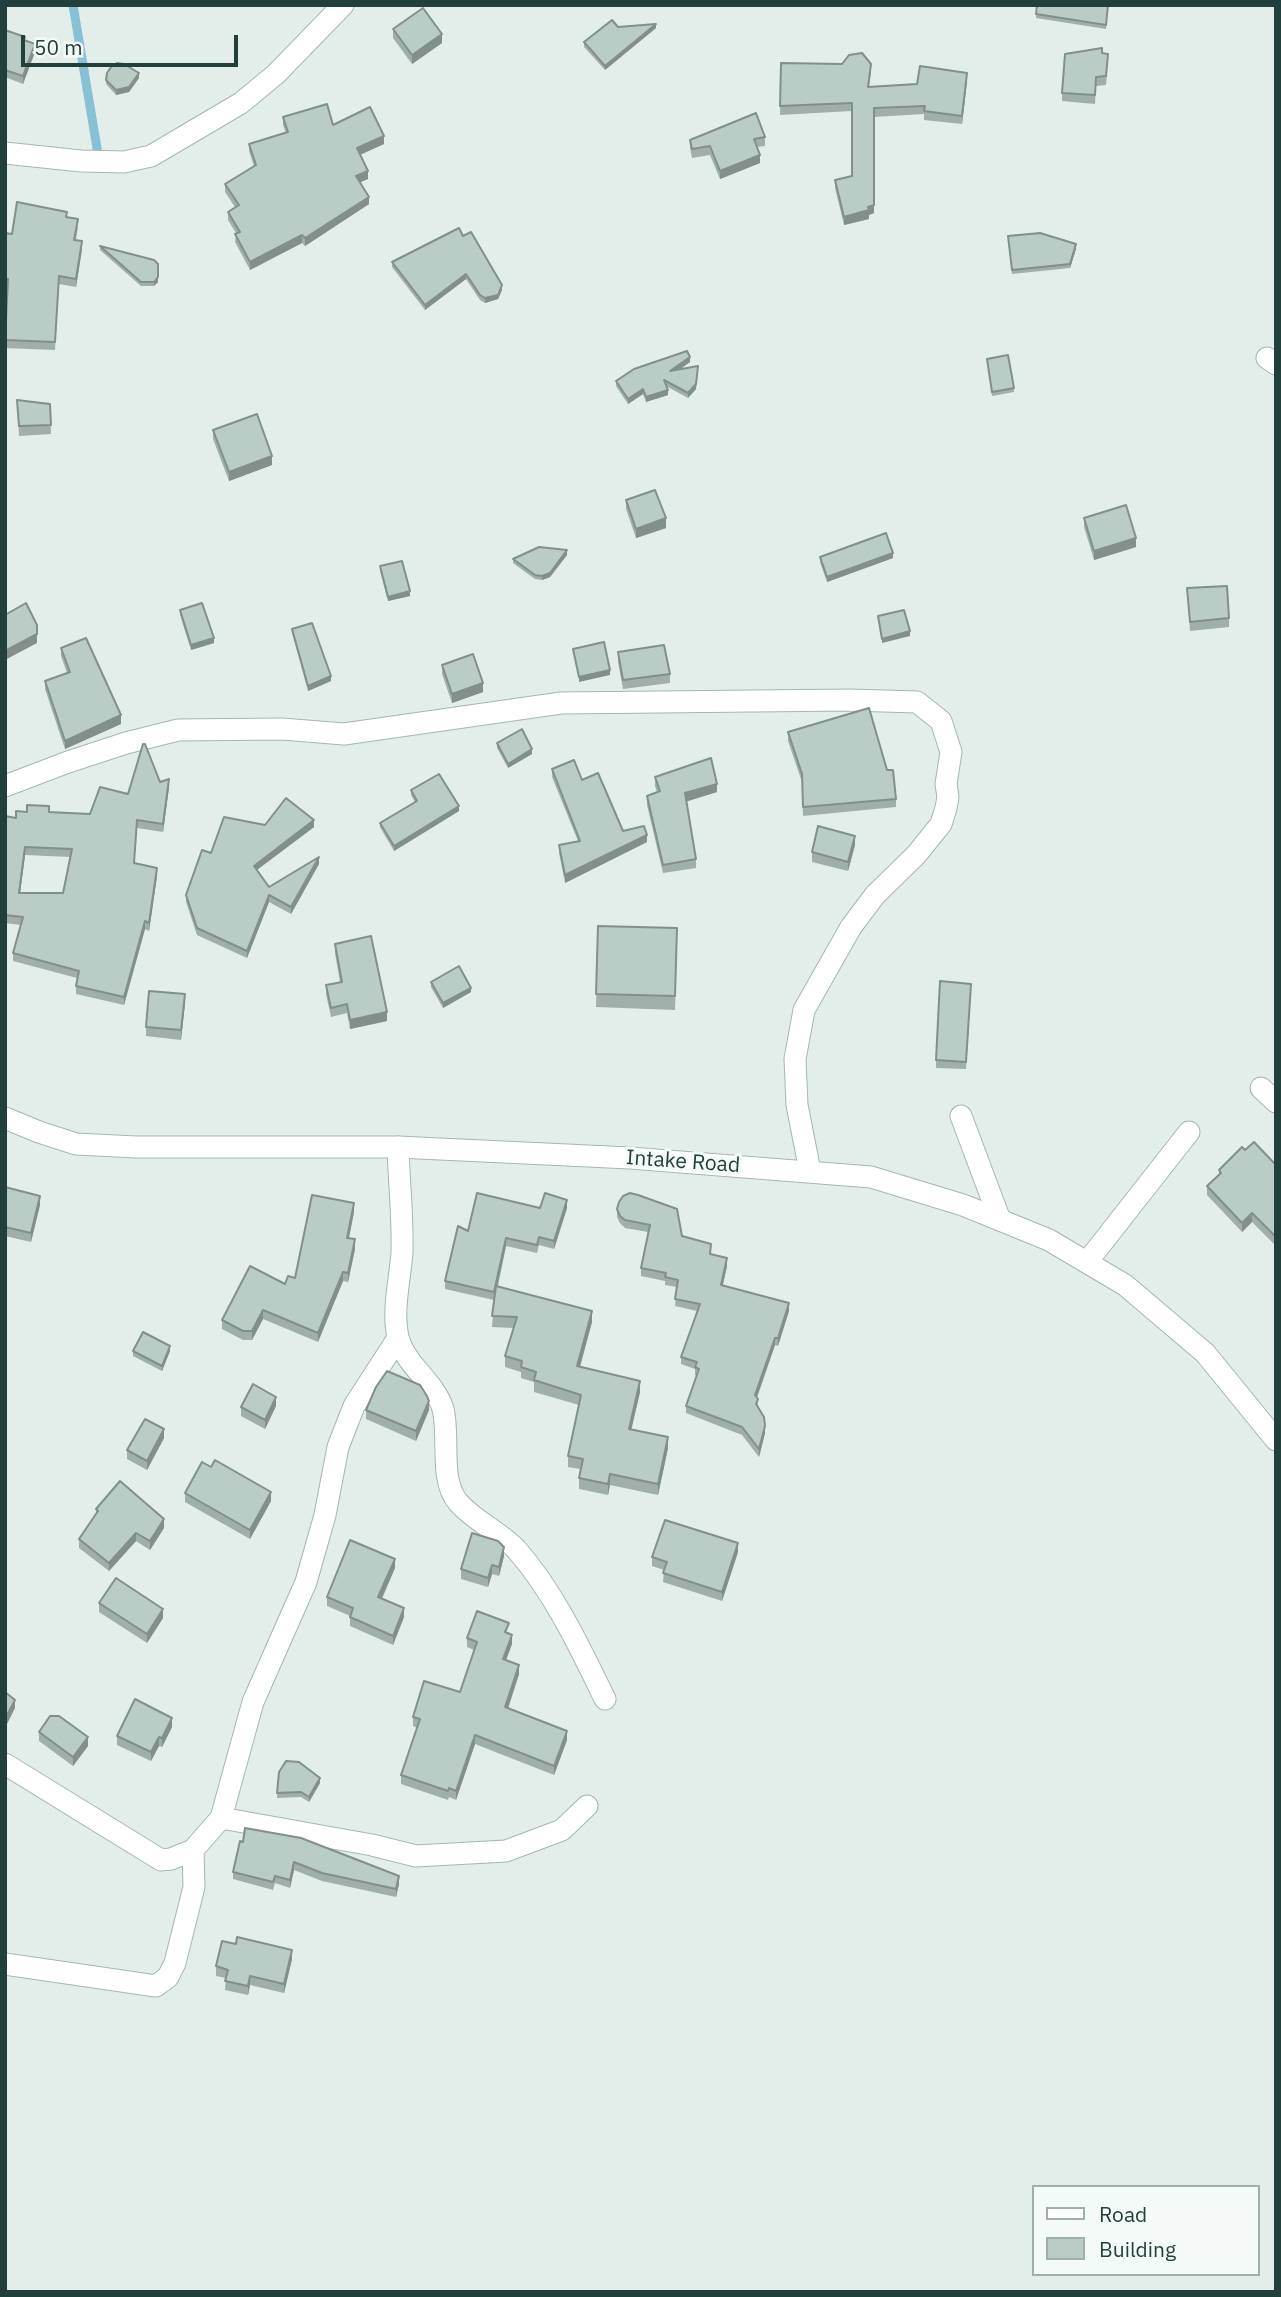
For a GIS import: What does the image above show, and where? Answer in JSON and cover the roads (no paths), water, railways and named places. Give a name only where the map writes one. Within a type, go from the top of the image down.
[{"type":"street","points":[[5,153],[113,162],[151,156],[241,103],[276,74],[343,5]]},
{"type":"street","points":[[5,786],[114,747],[178,730],[270,729],[344,734],[561,703],[850,700],[917,702],[941,721],[951,752],[946,784],[946,808],[940,824],[916,855],[875,895],[851,927],[804,1010],[795,1059],[796,1093],[810,1171]]},
{"type":"street","points":[[961,1116],[1000,1220]]},
{"type":"street","name":"Intake Road","points":[[5,1118],[76,1144],[136,1147],[398,1147],[629,1158],[871,1177],[963,1205],[1049,1240],[1125,1285],[1205,1353],[1276,1440]]},
{"type":"street","points":[[1087,1262],[1189,1132]]},
{"type":"street","points":[[398,1147],[402,1250],[397,1310],[398,1338],[429,1382],[443,1409],[447,1469],[457,1502],[513,1546],[527,1562],[574,1636],[605,1699]]},
{"type":"street","points":[[5,1765],[161,1860],[172,1859],[193,1850],[220,1818],[253,1702],[306,1582],[325,1515],[338,1447],[354,1406],[398,1338]]},
{"type":"street","points":[[220,1818],[372,1845],[416,1856],[506,1851],[562,1830],[587,1806]]},
{"type":"street","points":[[5,1964],[156,1986],[168,1977],[175,1963],[194,1887],[193,1850]]},
{"type":"waterway","points":[[73,5],[98,154]]}]
